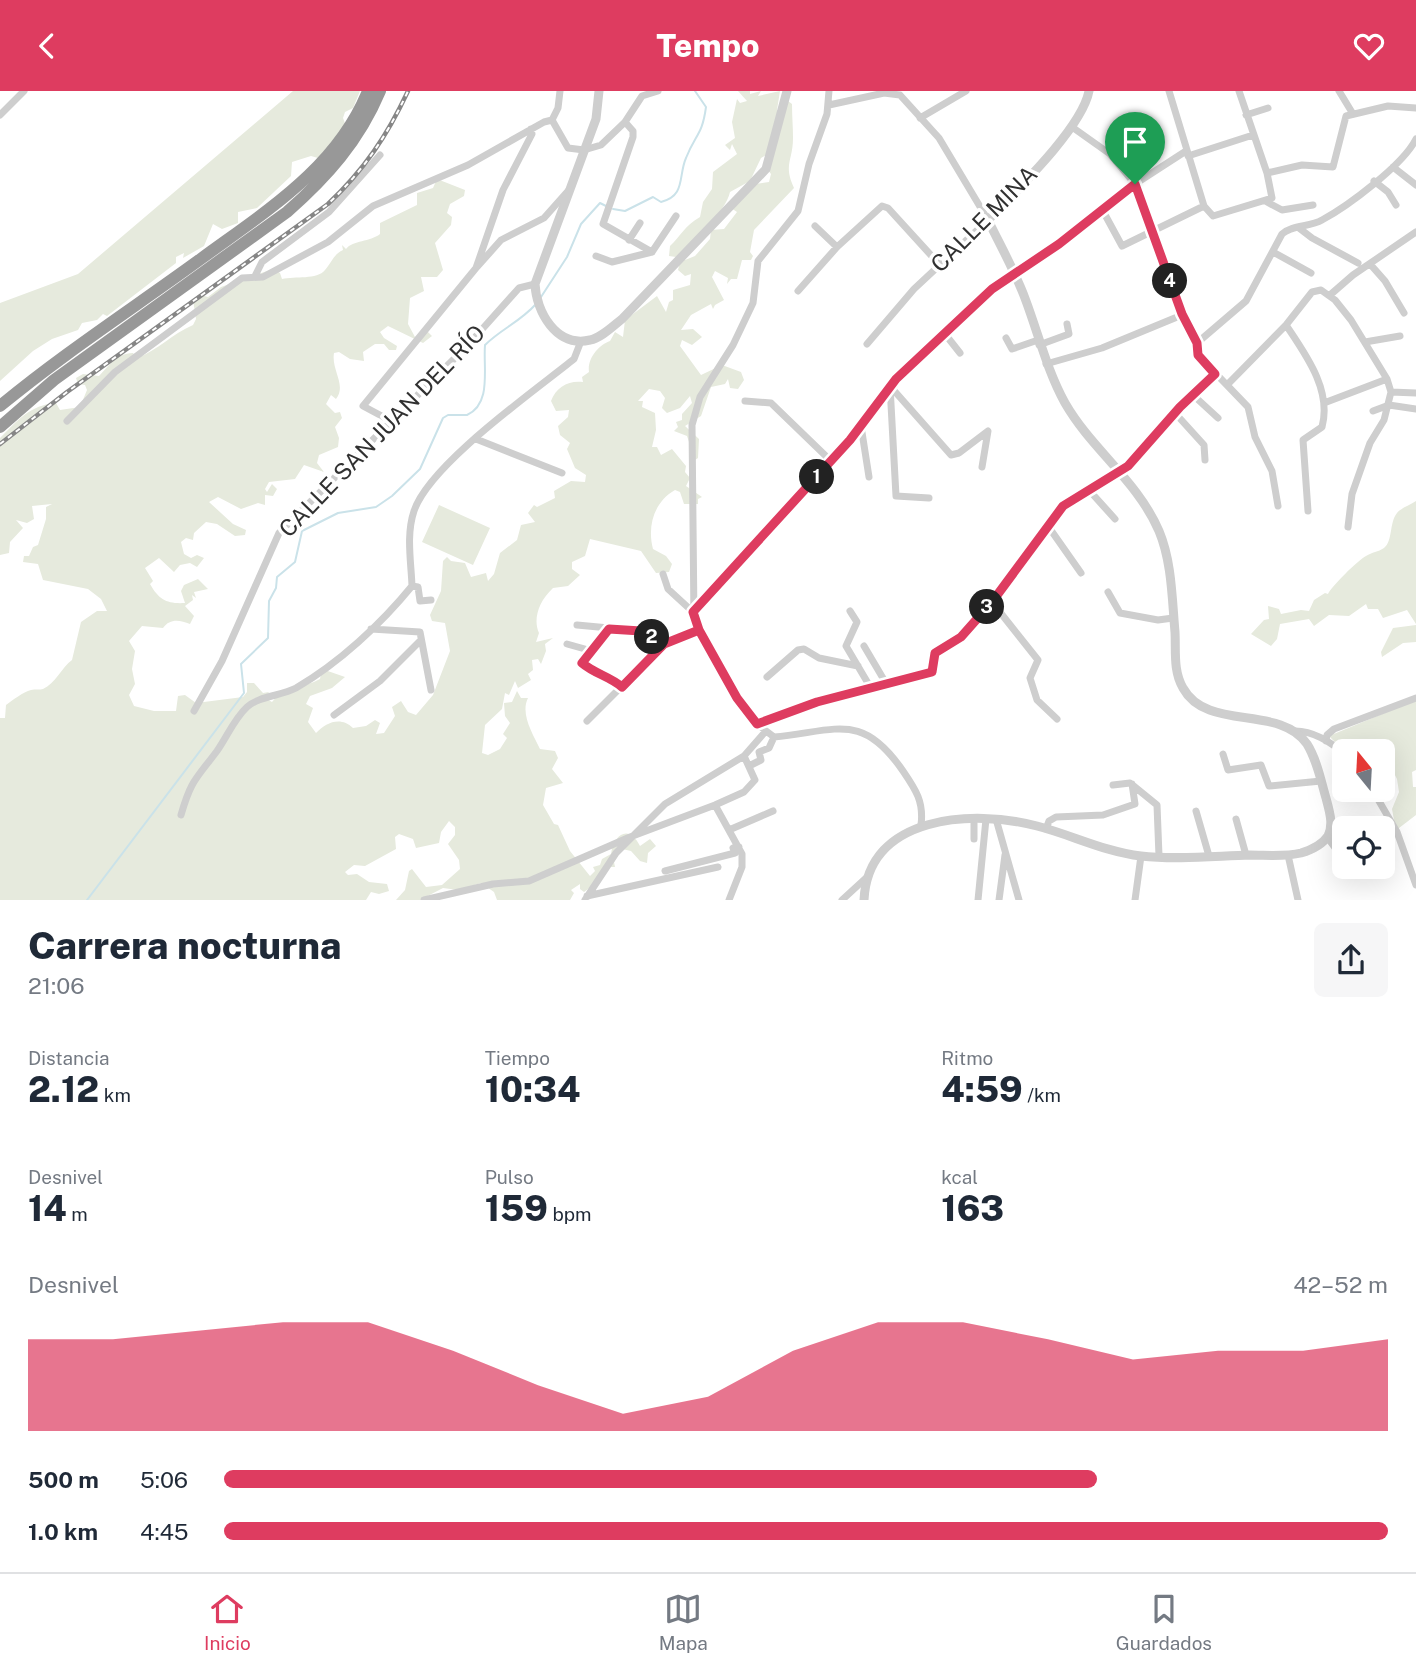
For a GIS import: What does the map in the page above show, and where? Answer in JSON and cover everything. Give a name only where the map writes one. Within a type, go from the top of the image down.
[{"type":"highway","points":[[0,406],[282,200],[327,158],[361,107],[368,91]]},
{"type":"highway","points":[[0,426],[54,380],[287,212],[313,189],[357,136],[380,91]]},
{"type":"street","points":[[0,115],[24,91]]},
{"type":"street","points":[[67,421],[96,388],[136,355],[242,278],[263,277],[328,242],[373,206],[468,165],[552,120],[558,108],[560,91]]},
{"type":"street","points":[[599,91],[596,119],[535,284],[536,299],[541,312],[554,330],[581,341],[602,335],[622,319],[755,183],[772,153],[787,91]]},
{"type":"street","points":[[552,120],[568,148],[584,150],[601,145],[625,122],[642,96],[658,91]]},
{"type":"street","points":[[829,91],[829,105],[798,211],[758,261],[753,303],[694,412],[693,612],[699,630],[737,698],[765,732],[774,737],[841,729],[873,736],[893,757],[921,799],[921,825]]},
{"type":"street","points":[[920,118],[966,91]]},
{"type":"street","name":"CALLE MINA","points":[[867,344],[939,264],[988,220],[1072,127],[1088,96],[1097,91]]},
{"type":"street","points":[[1171,91],[1186,154],[1204,206],[1213,216],[1268,201],[1273,193],[1238,91]]},
{"type":"street","points":[[1339,91],[1353,114]]},
{"type":"street","points":[[829,105],[884,93],[900,95],[939,138],[988,220],[1015,274],[1046,364],[1079,426],[1138,493],[1162,541],[1173,618],[1177,673],[1189,697],[1202,706],[1293,731],[1332,745]]},
{"type":"street","points":[[1267,173],[1302,165],[1332,167],[1346,116],[1388,106],[1416,109]]},
{"type":"street","points":[[1246,115],[1268,108]]},
{"type":"street","points":[[625,122],[633,131],[633,137],[603,220],[605,227],[652,252]]},
{"type":"street","points":[[1072,127],[1110,154],[1135,184],[1182,314],[1197,343],[1198,355],[1248,407],[1255,437],[1272,471],[1278,506]]},
{"type":"street","points":[[477,268],[500,197],[522,159],[532,134],[531,129]]},
{"type":"street","points":[[693,612],[831,461],[890,386],[992,289],[1102,211],[1135,184],[1186,154],[1253,135]]},
{"type":"street","points":[[1197,343],[1242,306],[1282,234],[1321,221],[1393,167],[1415,145]]},
{"type":"street","points":[[254,276],[262,263],[329,212],[380,155]]},
{"type":"street","points":[[1393,167],[1416,185]]},
{"type":"street","points":[[1374,181],[1388,192],[1396,205]]},
{"type":"street","points":[[391,421],[363,406],[501,240],[544,218],[573,185]]},
{"type":"street","points":[[1268,201],[1282,210],[1313,205]]},
{"type":"street","points":[[798,291],[837,247],[885,206],[939,264]]},
{"type":"street","points":[[1102,211],[1122,246],[1204,206]]},
{"type":"street","points":[[596,256],[612,262],[644,257],[652,252],[676,216]]},
{"type":"street","points":[[629,240],[640,223]]},
{"type":"street","points":[[815,226],[837,247]]},
{"type":"street","points":[[1299,228],[1358,263]]},
{"type":"street","points":[[1330,295],[1416,232]]},
{"type":"street","points":[[1273,253],[1311,273]]},
{"type":"street","points":[[1370,264],[1385,281],[1404,313]]},
{"type":"street","name":"CALLE SAN JUAN DEL RÍO","points":[[194,711],[222,661],[279,533],[468,345],[519,288],[535,284]]},
{"type":"street","points":[[1228,384],[1286,325],[1312,292],[1318,289],[1330,295],[1365,342],[1387,379],[1391,392],[1382,426],[1370,443],[1352,494],[1348,527]]},
{"type":"street","points":[[1046,364],[1102,348],[1182,314]]},
{"type":"street","points":[[1006,338],[1012,349],[1069,334],[1067,324]]},
{"type":"street","points":[[1286,325],[1304,351],[1324,403],[1322,427],[1303,440],[1308,511]]},
{"type":"street","points":[[945,334],[960,353]]},
{"type":"street","points":[[1365,342],[1400,336]]},
{"type":"street","points":[[181,815],[194,778],[217,750],[244,709],[256,701],[295,688],[370,629],[412,586],[409,537],[418,502],[440,471],[574,359],[581,341]]},
{"type":"street","points":[[757,724],[817,702],[932,672],[935,653],[961,637],[992,602],[1063,506],[1139,456],[1175,413],[1215,374]]},
{"type":"street","points":[[1324,403],[1387,379]]},
{"type":"street","points":[[890,386],[951,455],[959,453],[988,431],[982,467]]},
{"type":"street","points":[[890,386],[896,496],[929,498]]},
{"type":"street","points":[[1391,392],[1416,393]]},
{"type":"street","points":[[1193,395],[1218,418]]},
{"type":"street","points":[[745,401],[771,403],[831,461]]},
{"type":"street","points":[[1373,411],[1389,405],[1416,409]]},
{"type":"street","points":[[1175,413],[1204,445],[1205,460]]},
{"type":"street","points":[[860,426],[869,477]]},
{"type":"street","points":[[476,439],[562,473]]},
{"type":"street","points":[[1088,489],[1115,519]]},
{"type":"street","points":[[1048,526],[1080,573]]},
{"type":"street","points":[[663,574],[668,590],[693,612]]},
{"type":"street","points":[[412,586],[418,587],[419,601],[431,600]]},
{"type":"street","points":[[1108,592],[1120,613],[1158,620],[1173,618]]},
{"type":"street","points":[[992,602],[1038,660],[1030,678],[1037,700],[1057,719]]},
{"type":"street","points":[[850,611],[857,622],[846,646],[872,689]]},
{"type":"street","points":[[577,625],[641,631],[664,644]]},
{"type":"street","points":[[370,629],[416,630],[421,640],[431,690]]},
{"type":"street","points":[[609,629],[582,663],[594,673],[607,675],[622,687]]},
{"type":"street","points":[[587,721],[664,644],[699,630]]},
{"type":"street","points":[[334,715],[373,686],[421,640]]},
{"type":"street","points":[[567,645],[592,650]]},
{"type":"street","points":[[864,646],[887,685]]},
{"type":"street","points":[[766,677],[798,650],[804,649],[819,658],[858,666]]},
{"type":"street","points":[[1326,741],[1334,729],[1416,698]]},
{"type":"street","points":[[842,900],[866,878],[886,848],[897,838],[921,825],[974,818],[1046,828],[1141,856],[1288,855],[1308,851],[1327,837],[1331,817],[1308,746],[1293,731]]},
{"type":"street","points":[[586,898],[630,837],[664,804],[744,756],[765,732]]},
{"type":"street","points":[[750,767],[761,761],[759,752],[769,748],[774,737]]},
{"type":"street","points":[[1223,754],[1228,770],[1261,765],[1269,786],[1321,781]]},
{"type":"street","points":[[424,900],[492,884],[529,881],[630,837],[715,805],[751,787],[755,780],[744,756]]},
{"type":"street","points":[[1113,785],[1132,784],[1158,809],[1159,856]]},
{"type":"street","points":[[1046,828],[1049,821],[1056,817],[1103,815],[1136,803],[1132,784]]},
{"type":"street","points":[[1380,802],[1397,832],[1416,885]]},
{"type":"street","points":[[715,805],[739,847],[743,862],[729,900]]},
{"type":"street","points":[[729,829],[773,811]]},
{"type":"street","points":[[1196,811],[1209,856]]},
{"type":"street","points":[[974,818],[974,839]]},
{"type":"street","points":[[991,819],[1006,855],[1019,900]]},
{"type":"street","points":[[978,900],[991,819]]},
{"type":"street","points":[[1236,819],[1245,855]]},
{"type":"street","points":[[1327,837],[1332,844]]},
{"type":"street","points":[[665,871],[735,853],[733,848],[739,847]]},
{"type":"street","points":[[999,900],[1006,855]]},
{"type":"street","points":[[1288,855],[1298,900]]},
{"type":"street","points":[[1135,900],[1141,856]]},
{"type":"street","points":[[586,898],[718,867]]},
{"type":"street","points":[[864,900],[866,878]]},
{"type":"shaded area","points":[[293,91],[360,91],[353,108],[345,112],[343,118],[346,126],[318,158],[311,156],[292,162],[291,176],[257,208],[238,212],[238,223],[222,229],[213,224],[204,246],[183,258],[184,253],[176,257],[176,263],[107,316],[103,314],[97,320],[82,323],[78,330],[52,339],[33,351],[0,381],[0,303],[78,274]]},
{"type":"shaded area","points":[[738,91],[750,91],[750,94],[761,91],[758,96],[780,91],[777,110],[780,113],[788,101],[792,104],[793,146],[789,173],[794,188],[754,230],[750,252],[753,256],[751,260],[742,260],[737,279],[731,279],[727,284],[728,278],[715,271],[712,277],[724,300],[713,309],[711,304],[691,315],[681,330],[693,329],[702,337],[692,345],[682,340],[680,346],[701,375],[722,365],[741,372],[744,380],[738,389],[730,388],[728,379],[725,384],[711,387],[701,416],[685,426],[699,439],[698,458],[695,460],[687,436],[674,431],[678,427],[676,422],[682,420],[682,414],[692,403],[690,396],[680,408],[667,413],[662,408],[665,398],[660,391],[649,389],[638,401],[643,401],[642,407],[655,413],[656,430],[652,447],[657,447],[661,455],[672,449],[686,466],[685,472],[690,478],[686,486],[702,497],[698,499],[698,504],[684,504],[680,492],[675,490],[657,508],[652,523],[651,540],[653,549],[666,556],[672,564],[669,572],[656,573],[641,551],[590,539],[585,556],[572,562],[572,569],[580,575],[568,586],[553,588],[540,605],[536,642],[553,638],[545,644],[546,651],[541,664],[538,659],[532,660],[533,670],[528,674],[531,680],[518,688],[515,681],[509,695],[505,693],[502,709],[485,725],[482,753],[488,755],[500,749],[507,738],[503,734],[510,723],[505,716],[504,703],[512,702],[517,691],[521,698],[528,698],[526,717],[531,730],[540,749],[555,751],[558,758],[552,769],[563,783],[546,788],[543,805],[554,824],[558,825],[570,851],[590,876],[595,871],[593,867],[600,865],[602,859],[611,854],[615,841],[622,834],[627,834],[636,839],[640,846],[650,839],[656,846],[648,853],[647,863],[640,861],[631,851],[622,849],[614,862],[615,867],[609,867],[599,881],[584,892],[580,889],[580,884],[571,890],[574,893],[570,900],[497,900],[494,892],[481,883],[458,890],[443,888],[420,900],[396,900],[405,890],[409,871],[412,869],[426,887],[442,885],[460,869],[459,860],[448,844],[455,835],[455,827],[449,821],[441,832],[439,843],[416,848],[413,839],[399,834],[395,837],[396,849],[365,866],[354,865],[345,872],[348,875],[357,874],[369,882],[387,884],[389,891],[379,894],[371,892],[366,900],[0,900],[0,718],[5,718],[6,705],[18,696],[31,690],[43,689],[51,683],[72,660],[81,622],[97,611],[107,611],[101,599],[88,589],[43,580],[38,564],[23,562],[24,556],[29,556],[33,547],[38,545],[46,519],[46,507],[52,504],[32,506],[34,519],[27,523],[16,520],[23,528],[10,542],[9,553],[0,555],[0,438],[25,414],[39,407],[56,403],[60,410],[80,407],[87,390],[85,385],[78,384],[76,378],[83,374],[99,376],[117,358],[133,353],[137,358],[193,325],[196,319],[193,300],[201,295],[208,297],[221,287],[273,269],[280,273],[282,279],[317,275],[343,250],[342,245],[346,249],[376,237],[380,234],[380,223],[417,205],[417,193],[433,188],[437,179],[465,190],[464,196],[450,204],[447,213],[452,217],[451,225],[435,243],[443,270],[437,277],[421,277],[424,291],[410,298],[408,324],[415,337],[427,331],[432,336],[423,343],[388,326],[380,332],[397,346],[396,350],[389,350],[384,344],[375,344],[363,352],[364,361],[350,359],[339,352],[334,353],[340,388],[336,399],[331,395],[326,404],[335,413],[340,412],[342,418],[335,427],[339,438],[338,447],[319,455],[317,463],[324,472],[304,465],[295,479],[269,482],[265,489],[267,492],[272,484],[277,489],[273,496],[265,495],[265,505],[258,503],[241,509],[218,497],[209,502],[233,524],[246,530],[245,535],[235,536],[217,524],[206,522],[194,533],[193,540],[186,538],[181,542],[184,554],[191,558],[197,555],[204,558],[197,567],[190,563],[180,565],[174,572],[159,558],[145,568],[153,581],[150,584],[153,589],[168,602],[185,603],[181,591],[184,585],[198,579],[208,589],[194,592],[196,598],[192,595],[193,600],[185,606],[194,616],[190,624],[175,621],[163,628],[142,626],[129,641],[135,651],[132,669],[135,684],[129,695],[134,706],[154,711],[176,711],[178,696],[185,695],[196,703],[243,697],[247,692],[247,683],[254,683],[263,693],[269,692],[265,698],[272,702],[289,690],[320,679],[322,669],[345,677],[332,688],[310,696],[306,704],[313,708],[308,722],[316,733],[334,722],[344,722],[353,728],[366,726],[375,720],[380,723],[376,734],[384,733],[395,716],[392,707],[401,701],[408,712],[416,715],[433,695],[450,651],[445,623],[432,621],[430,615],[441,591],[443,561],[447,557],[451,561],[465,563],[471,577],[486,573],[488,581],[494,574],[500,553],[517,540],[521,525],[535,522],[528,513],[534,505],[537,507],[555,498],[554,491],[571,481],[585,482],[586,475],[575,468],[567,449],[570,443],[560,435],[558,426],[568,417],[569,410],[556,411],[551,401],[556,392],[568,383],[583,382],[582,377],[589,372],[595,353],[610,341],[615,332],[623,337],[625,320],[657,296],[666,312],[669,302],[673,300],[673,290],[690,285],[691,274],[685,276],[678,270],[681,258],[685,260],[695,256],[710,239],[711,230],[724,229],[737,212],[731,208],[741,201],[749,185],[769,182],[771,174],[767,169],[766,155],[761,158],[750,181],[730,192],[722,209],[699,236],[676,257],[669,256],[670,246],[686,227],[700,217],[703,202],[712,189],[713,172],[737,154],[732,144],[730,150],[725,145],[735,138],[732,122],[737,99],[740,103],[747,101]]},
{"type":"shaded area","points":[[1416,501],[1416,624],[1407,610],[1383,618],[1378,609],[1368,609],[1366,604],[1349,616],[1329,615],[1314,626],[1309,619],[1280,624],[1277,639],[1271,646],[1251,634],[1264,620],[1269,619],[1268,606],[1279,609],[1281,614],[1309,611],[1314,600],[1325,593],[1328,594],[1357,563],[1387,545],[1397,513]]},
{"type":"shaded area","points":[[439,505],[490,528],[473,565],[422,542]]},
{"type":"shaded area","points":[[1416,625],[1416,642],[1403,643],[1382,657],[1381,652],[1393,628]]},
{"type":"shaded area","points":[[1416,700],[1416,770],[1412,772],[1413,787],[1416,787],[1416,815],[1399,828],[1400,842],[1395,836],[1395,816],[1392,809],[1399,792],[1395,775],[1395,739],[1332,739],[1329,736]]},
{"type":"waterway","points":[[613,209],[625,211],[653,197],[661,202],[669,199],[678,190],[686,158],[701,129],[706,107],[695,91]]},
{"type":"waterway","points":[[541,297],[567,257],[581,224],[600,203],[608,207]]},
{"type":"waterway","points":[[87,900],[244,693],[241,664],[268,638],[269,601],[276,588],[277,577],[295,562],[302,531],[338,513],[376,507],[392,496],[420,469],[443,418],[448,415],[467,415],[480,403],[485,384],[485,345],[536,304]]},
{"type":"railway","points":[[0,444],[67,392],[328,204],[374,152],[408,91]]},
{"type":"route","points":[[1135,184],[1059,244],[992,289],[896,379],[850,440],[693,612],[699,630],[664,644],[622,687],[607,675],[594,673],[582,663],[609,629],[641,631],[664,644],[699,630],[737,698],[757,724],[817,702],[932,672],[935,667],[935,653],[961,637],[992,602],[1063,506],[1128,466],[1180,407],[1215,374],[1198,355],[1197,343],[1173,291],[1154,231],[1135,184]]}]
